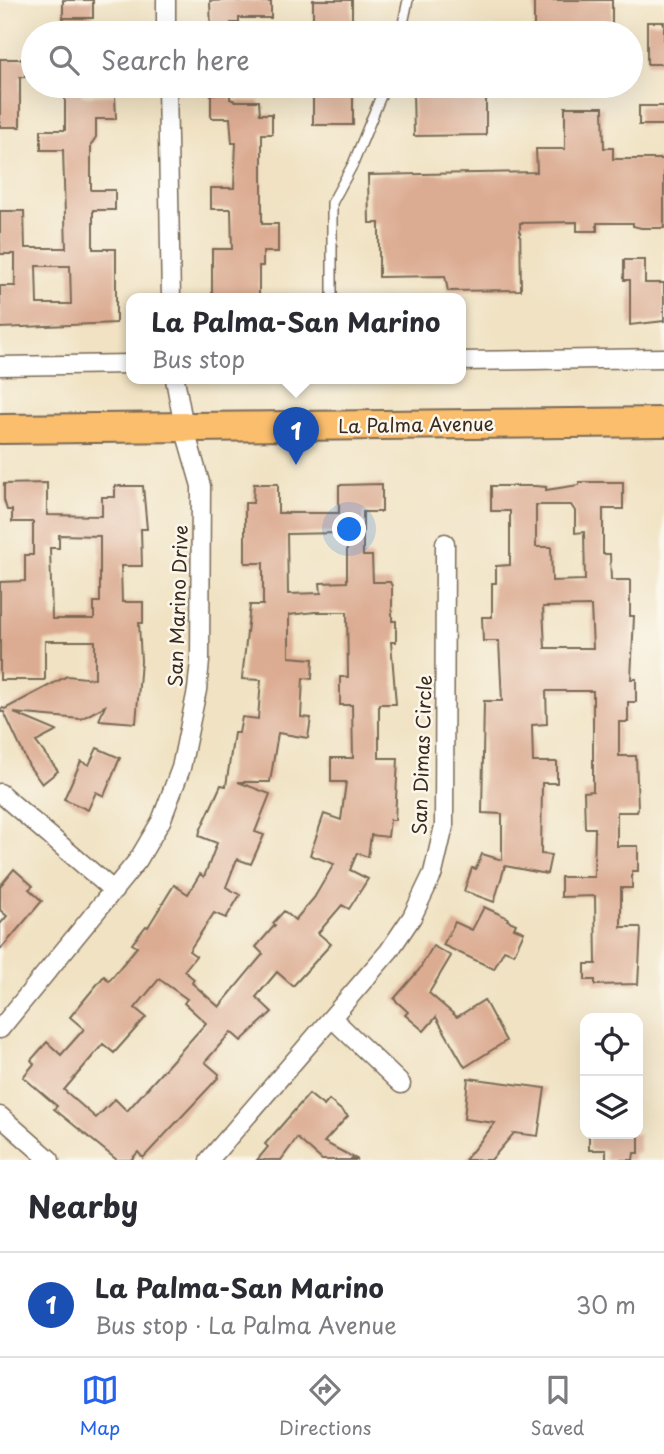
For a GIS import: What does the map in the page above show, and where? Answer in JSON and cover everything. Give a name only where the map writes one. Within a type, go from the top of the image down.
[{"type":"main road","name":"La Palma Avenue","points":[[0,429],[664,422]]},
{"type":"street","points":[[166,0],[166,21]]},
{"type":"street","points":[[167,98],[171,293]]},
{"type":"street","points":[[466,360],[664,358]]},
{"type":"street","points":[[0,366],[126,364]]},
{"type":"street","name":"San Marino Drive","points":[[0,1030],[138,860],[161,821],[181,768],[197,690],[201,486],[184,427],[176,384]]},
{"type":"street","name":"San Dimas Circle","points":[[209,1160],[333,1020],[412,917],[433,873],[444,826],[445,543]]},
{"type":"street","points":[[0,793],[114,891]]},
{"type":"street","points":[[333,1020],[401,1084]]},
{"type":"street","points":[[0,1116],[50,1160]]},
{"type":"lane","points":[[404,21],[408,0]]},
{"type":"lane","points":[[332,293],[332,203],[353,164],[380,98]]},
{"type":"building","points":[[63,0],[93,0],[93,18],[63,18]]},
{"type":"building","points":[[313,0],[352,0],[352,21],[313,21]]},
{"type":"building","points":[[534,0],[612,0],[612,21],[534,21]]},
{"type":"building","points":[[210,1],[271,2],[271,18],[211,21]]},
{"type":"building","points":[[647,22],[664,22],[664,64],[647,64]]},
{"type":"building","points":[[0,59],[21,59],[20,127],[0,127]]},
{"type":"building","points":[[65,98],[115,98],[116,119],[96,119],[96,137],[91,145],[91,190],[115,190],[115,210],[93,210],[93,249],[116,249],[116,323],[0,328],[0,286],[15,286],[15,254],[0,254],[0,211],[24,211],[25,248],[66,248],[63,150],[41,150],[41,130],[65,130]],"holes":[[[36,266],[70,266],[71,304],[37,304]]]},
{"type":"building","points":[[211,98],[259,101],[260,114],[272,114],[272,134],[262,134],[262,224],[278,224],[278,252],[263,252],[263,266],[259,266],[259,293],[212,293],[212,249],[232,249],[231,209],[211,209],[211,188],[234,188],[236,143],[232,143],[230,118],[211,118]]},
{"type":"building","points":[[313,98],[353,98],[353,125],[313,125]]},
{"type":"building","points":[[413,98],[486,98],[486,135],[414,136]]},
{"type":"building","points":[[639,106],[664,106],[664,125],[639,125]]},
{"type":"building","points":[[565,107],[603,107],[604,148],[613,148],[613,159],[664,159],[664,228],[641,228],[633,226],[633,223],[597,223],[597,231],[577,231],[577,222],[520,223],[521,290],[448,291],[445,276],[379,277],[379,223],[369,223],[368,175],[537,172],[536,149],[565,149]]},
{"type":"building","points":[[624,260],[645,260],[645,283],[664,283],[664,321],[630,325],[630,280],[624,280]]},
{"type":"building","points":[[579,482],[623,482],[623,509],[603,509],[603,554],[610,554],[611,580],[630,580],[630,616],[634,616],[631,679],[636,679],[636,702],[628,702],[628,722],[619,722],[619,756],[636,756],[638,808],[637,812],[617,812],[617,846],[638,846],[638,871],[632,871],[632,888],[621,888],[621,927],[640,927],[641,930],[638,984],[595,985],[595,980],[585,980],[585,964],[596,964],[595,896],[561,897],[561,877],[594,877],[595,828],[585,828],[584,792],[593,791],[593,691],[546,691],[547,724],[532,725],[533,762],[557,762],[557,783],[542,783],[541,854],[551,855],[547,874],[505,866],[494,902],[464,891],[472,868],[476,869],[482,854],[502,860],[502,814],[482,813],[484,701],[502,701],[499,641],[483,641],[482,617],[492,617],[492,583],[496,583],[496,566],[510,565],[510,511],[491,511],[491,486],[535,486],[546,487],[546,490],[579,485]],"holes":[[[536,505],[571,505],[575,511],[575,533],[584,532],[585,580],[552,581],[551,547],[536,547]],[[591,606],[593,648],[545,648],[543,607]]]},
{"type":"building","points":[[47,483],[47,515],[102,516],[102,497],[115,497],[115,486],[143,486],[147,529],[141,529],[142,566],[121,566],[122,602],[143,602],[143,623],[139,623],[141,661],[136,723],[99,720],[105,706],[81,719],[14,713],[57,731],[36,742],[58,771],[42,784],[29,766],[4,712],[0,712],[2,708],[5,709],[67,676],[95,679],[95,641],[45,641],[45,680],[0,680],[0,582],[25,581],[25,555],[33,555],[33,522],[12,522],[12,510],[7,510],[4,500],[4,484]],"holes":[[[59,535],[100,536],[100,602],[94,602],[94,619],[52,619],[50,548],[59,548]]]},
{"type":"building","points":[[254,484],[278,484],[278,513],[339,513],[339,485],[382,484],[382,512],[363,512],[363,556],[372,556],[373,582],[390,582],[392,586],[392,621],[396,621],[396,642],[391,642],[396,704],[379,704],[379,758],[398,758],[395,820],[390,820],[388,837],[371,835],[368,857],[357,853],[350,870],[368,879],[349,909],[342,905],[318,933],[331,944],[293,986],[277,972],[256,997],[272,1012],[241,1041],[231,1032],[205,1062],[219,1074],[218,1078],[143,1158],[138,1152],[131,1160],[117,1160],[54,1109],[57,1106],[23,1077],[34,1064],[31,1060],[47,1042],[61,1055],[84,1029],[70,1017],[104,976],[109,981],[137,947],[132,944],[146,926],[148,927],[174,885],[188,894],[200,874],[204,877],[217,843],[199,836],[200,831],[221,785],[226,786],[234,733],[239,733],[242,717],[258,719],[261,680],[242,679],[250,605],[263,605],[263,563],[245,563],[245,503],[253,503]],"holes":[[[287,534],[347,535],[347,582],[320,583],[321,593],[288,594]],[[347,612],[348,677],[340,677],[340,705],[352,705],[353,758],[331,758],[331,782],[346,782],[341,820],[324,814],[310,855],[334,864],[314,898],[295,920],[284,911],[273,923],[275,925],[256,947],[263,954],[219,1007],[192,983],[194,979],[184,971],[196,956],[189,951],[214,913],[226,918],[240,895],[226,887],[237,859],[251,864],[264,835],[255,832],[270,794],[238,782],[270,782],[278,733],[308,738],[311,718],[301,717],[303,678],[312,679],[313,659],[289,657],[289,615]],[[159,979],[187,999],[184,1003],[206,1023],[127,1111],[115,1099],[96,1118],[64,1090],[103,1044],[114,1053],[146,1017],[135,1008]]]},
{"type":"building","points":[[97,748],[120,758],[104,796],[96,792],[88,810],[64,799],[81,761],[89,765]]},
{"type":"building","points":[[14,869],[33,886],[29,889],[42,901],[0,950],[0,924],[7,916],[0,910],[0,886]]},
{"type":"building","points":[[484,907],[508,918],[507,920],[516,924],[514,928],[524,932],[514,954],[504,950],[494,969],[443,945],[455,922],[472,930]]},
{"type":"building","points":[[433,946],[451,956],[429,993],[457,1017],[484,1000],[506,1041],[465,1067],[436,1017],[424,1031],[405,1015],[408,1012],[394,999],[419,970]]},
{"type":"building","points":[[468,1078],[545,1088],[538,1136],[514,1133],[491,1160],[465,1160],[495,1123],[464,1119]]},
{"type":"building","points":[[309,1094],[324,1106],[329,1100],[348,1116],[324,1142],[358,1160],[322,1160],[297,1138],[281,1160],[257,1160],[268,1147],[265,1144]]},
{"type":"building","points":[[589,1139],[639,1139],[639,1153],[634,1153],[633,1160],[606,1160],[606,1150],[589,1150]]},
{"type":"place","name":"La Palma-San Marino","points":[[296,465]]}]
